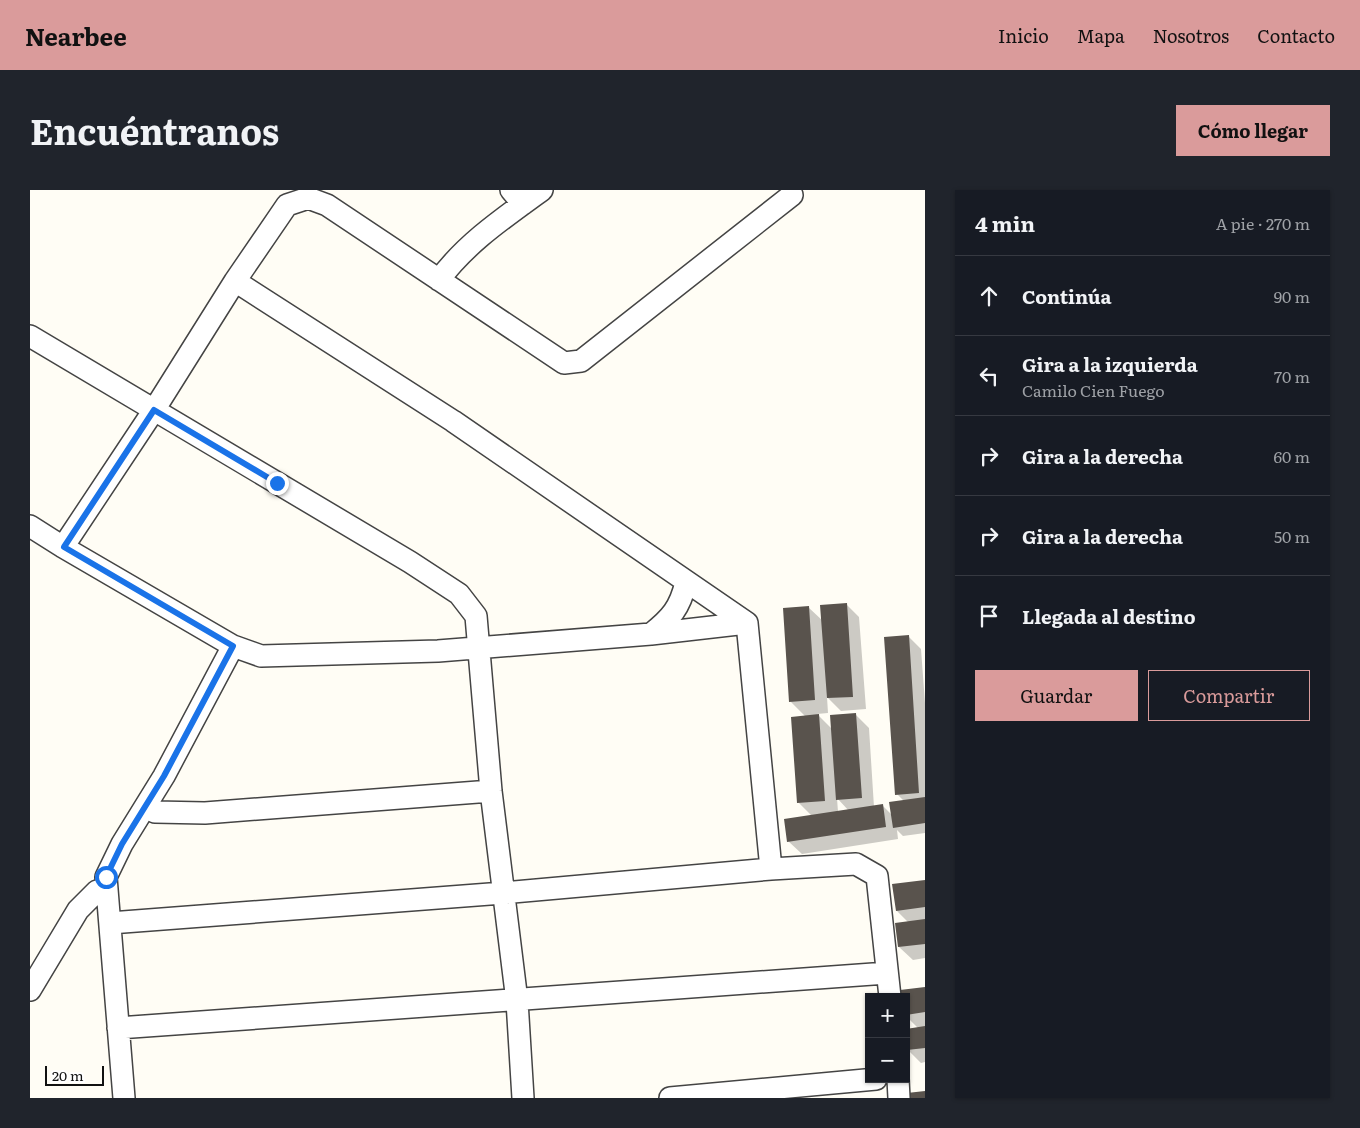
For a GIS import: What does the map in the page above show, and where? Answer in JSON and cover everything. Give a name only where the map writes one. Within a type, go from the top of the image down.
[{"type":"street","points":[[439,280],[448,267],[517,197],[542,190]]},
{"type":"street","points":[[64,547],[154,410],[235,281],[287,205],[308,198],[327,205],[564,363],[581,361],[792,195]]},
{"type":"street","points":[[235,281],[453,421],[747,623]]},
{"type":"street","points":[[30,336],[410,562],[459,594],[476,616],[491,790],[517,1001],[523,1098]]},
{"type":"street","points":[[30,526],[233,646],[261,656],[438,650],[651,634],[747,623]]},
{"type":"street","points":[[651,634],[668,620],[676,610],[681,601],[686,582]]},
{"type":"street","points":[[747,623],[771,869]]},
{"type":"street","points":[[124,1098],[106,877],[122,844],[164,776],[233,646]]},
{"type":"street","points":[[145,807],[155,812],[205,813],[491,790]]},
{"type":"street","points":[[110,923],[503,894],[771,869],[856,864],[877,876],[890,993]]},
{"type":"street","points":[[30,990],[78,910],[97,891],[107,889]]},
{"type":"street","points":[[118,1028],[517,1001],[887,973]]},
{"type":"street","points":[[670,1098],[865,1080]]},
{"type":"street","points":[[898,1083],[899,1098]]},
{"type":"building","points":[[847,603],[853,697],[827,698],[820,605]]},
{"type":"building","points":[[809,606],[815,700],[789,702],[783,608]]},
{"type":"building","points":[[909,635],[919,793],[895,795],[884,637]]},
{"type":"building","points":[[856,713],[862,798],[836,800],[830,715]]},
{"type":"building","points":[[819,714],[825,801],[797,803],[791,717]]},
{"type":"building","points":[[925,797],[925,823],[893,828],[889,802]]},
{"type":"building","points":[[883,804],[886,827],[787,842],[784,819]]},
{"type":"building","points":[[925,880],[925,907],[896,911],[892,884]]},
{"type":"building","points":[[925,919],[925,944],[898,947],[895,923]]},
{"type":"building","points":[[925,987],[925,1012],[910,1014],[910,993],[900,993],[900,990]]},
{"type":"building","points":[[925,1026],[925,1048],[910,1050],[910,1028]]},
{"type":"building","points":[[925,1091],[925,1098],[908,1098],[907,1093]]},
{"type":"route","points":[[106,877],[122,844],[164,776],[233,646],[64,547],[154,410],[277,483]]}]
